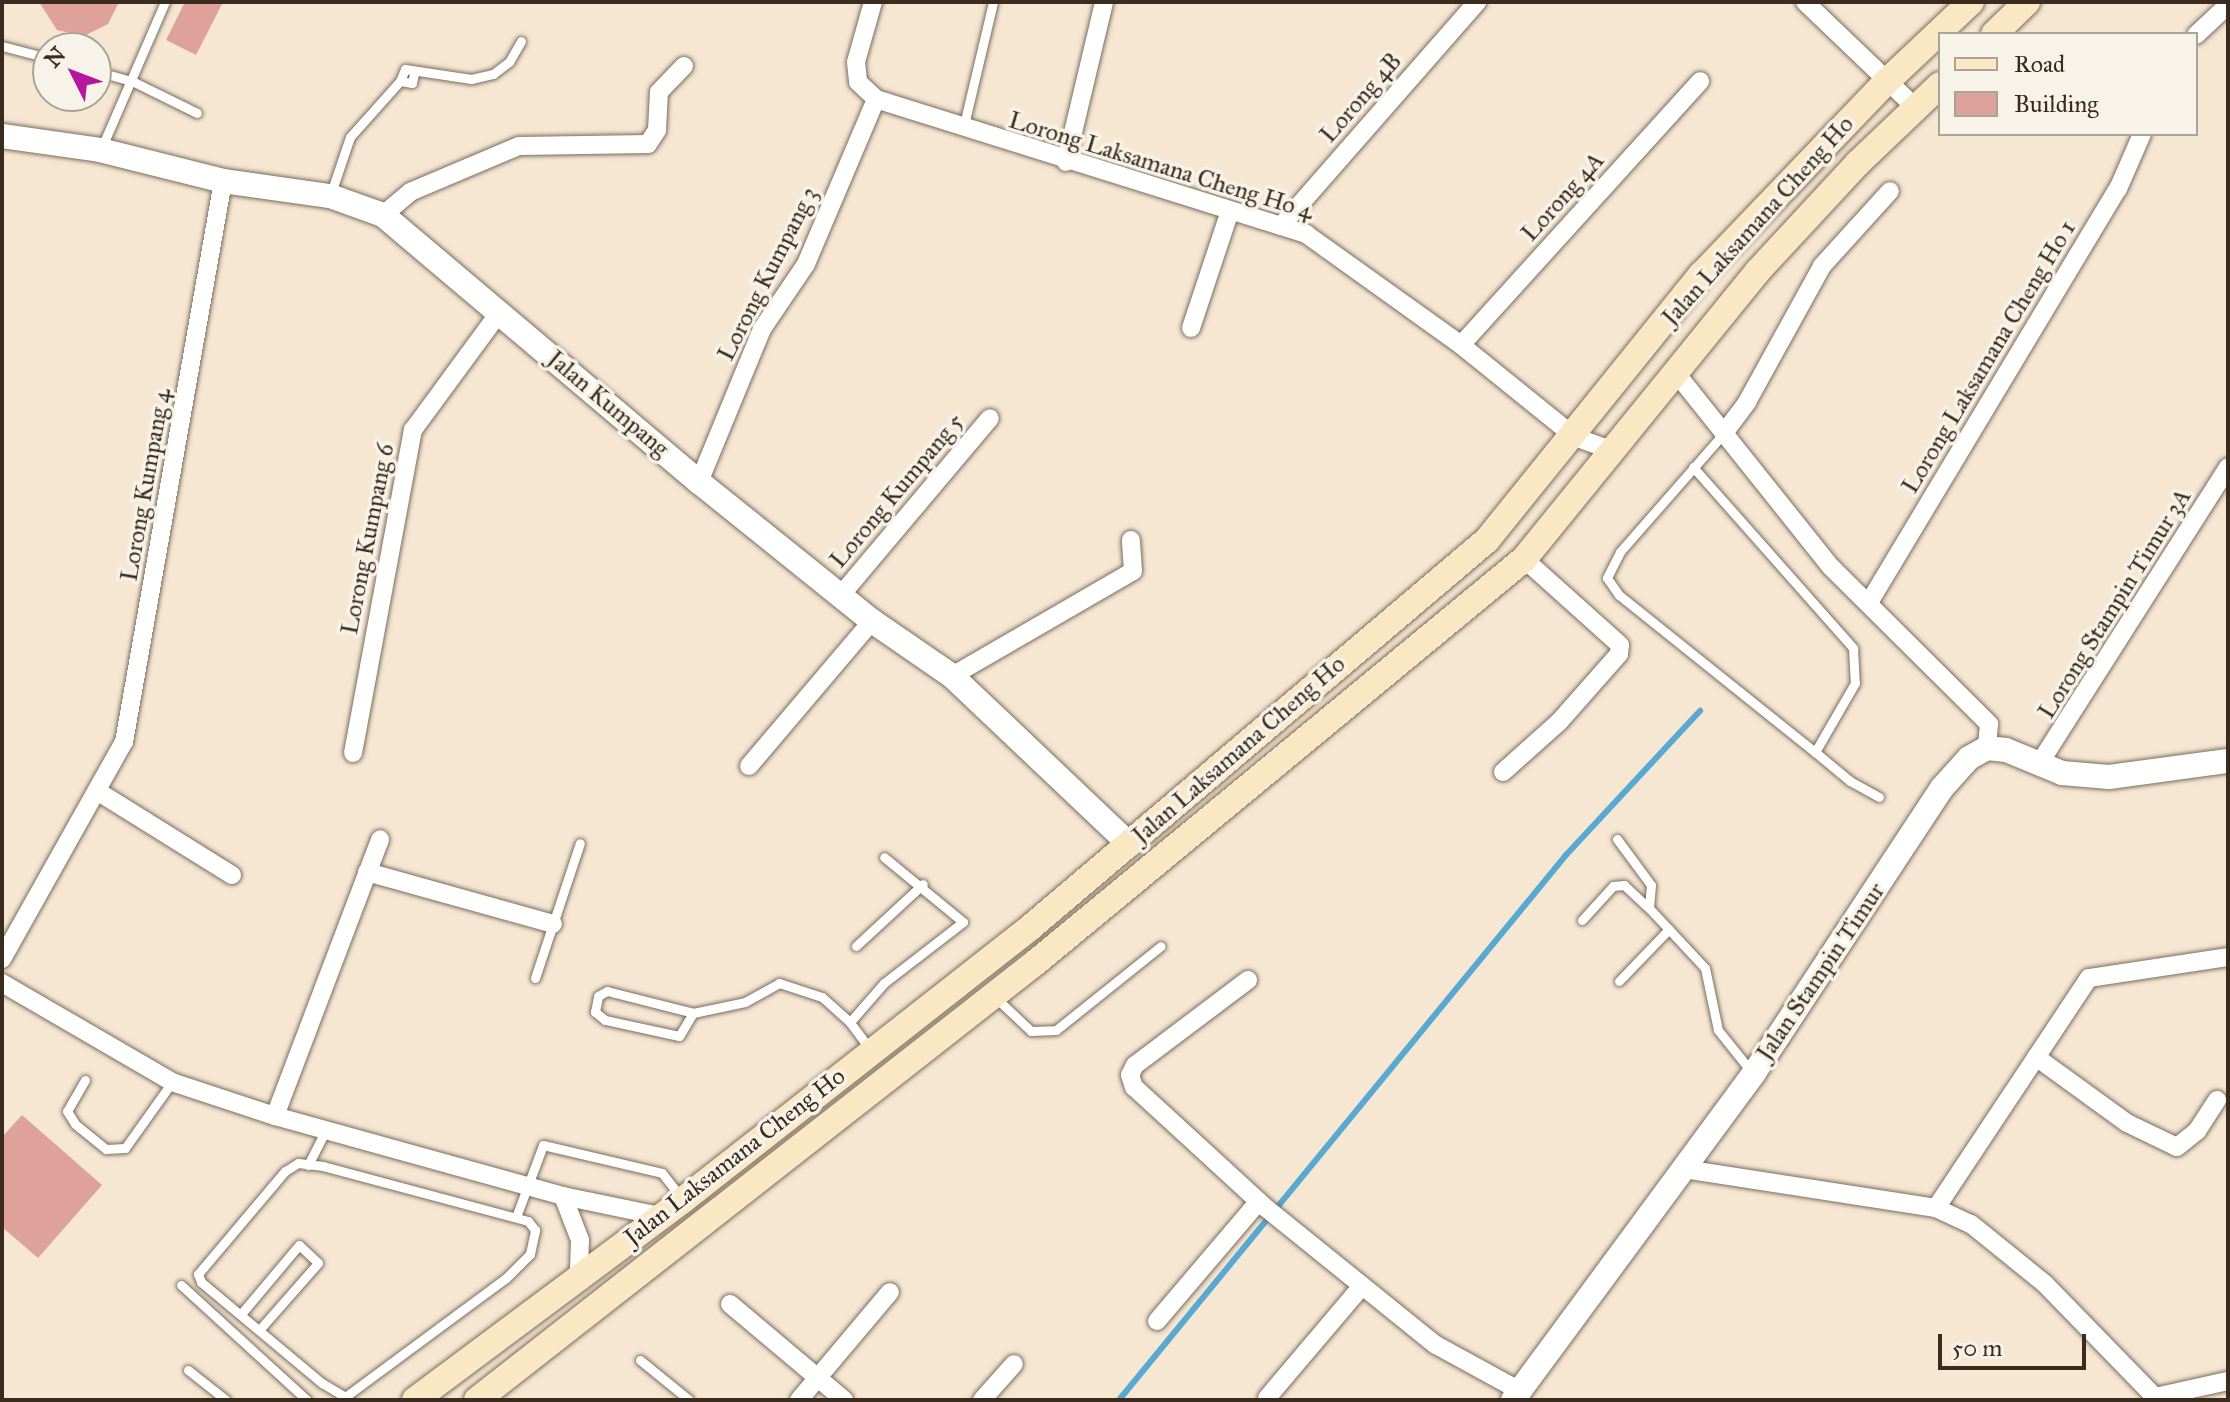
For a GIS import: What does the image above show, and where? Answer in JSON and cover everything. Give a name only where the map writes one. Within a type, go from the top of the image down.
[{"type":"main road","name":"Jalan Laksamana Cheng Ho","points":[[1939,32],[1971,2]]},
{"type":"main road","points":[[1996,32],[2027,2]]},
{"type":"main road","name":"Jalan Laksamana Cheng Ho","points":[[415,1400],[683,1200],[1130,845],[1487,540],[1575,437],[1702,274],[1885,83],[1938,33]]},
{"type":"main road","name":"Jalan Laksamana Cheng Ho","points":[[477,1400],[994,995],[1524,559],[1758,271],[1938,87]]},
{"type":"street","points":[[873,2],[856,62],[858,82],[876,99]]},
{"type":"street","points":[[1066,162],[1104,2]]},
{"type":"street","name":"Lorong 4B","points":[[1281,226],[1477,2]]},
{"type":"street","points":[[1805,2],[1885,83],[1916,108]]},
{"type":"street","points":[[2198,33],[2228,5]]},
{"type":"street","points":[[383,215],[410,192],[519,146],[648,144],[657,130],[659,92],[684,66]]},
{"type":"street","name":"Lorong 4A","points":[[1461,345],[1700,81]]},
{"type":"street","name":"Lorong Laksamana Cheng Ho 4","points":[[876,99],[1229,214],[1281,226],[1330,248],[1461,345],[1575,437],[1610,450]]},
{"type":"street","name":"Lorong Kumpang 3","points":[[699,482],[762,329],[806,264],[876,99]]},
{"type":"street","name":"Lorong Laksamana Cheng Ho 1","points":[[1870,601],[2118,189],[2141,136]]},
{"type":"street","name":"Jalan Kumpang","points":[[3,139],[100,150],[223,181],[330,196],[383,215],[699,482],[872,621],[952,676],[1130,845]]},
{"type":"street","name":"Lorong Kumpang 4","points":[[2,959],[97,791],[128,726],[223,181]]},
{"type":"street","points":[[1724,433],[1747,402],[1822,266],[1890,191]]},
{"type":"street","points":[[1191,328],[1229,214]]},
{"type":"street","name":"Lorong Kumpang 6","points":[[353,753],[413,430],[499,313]]},
{"type":"street","points":[[1676,373],[1831,567],[1870,601],[1989,724],[1987,748],[2062,773],[2109,777],[2228,761]]},
{"type":"street","name":"Lorong Kumpang 5","points":[[841,595],[990,418]]},
{"type":"street","name":"Lorong Stampin Timur 3A","points":[[2039,764],[2054,747],[2228,467]]},
{"type":"street","points":[[952,676],[1133,571],[1131,540]]},
{"type":"street","points":[[1503,772],[1559,722],[1619,654],[1620,645],[1524,559]]},
{"type":"street","points":[[749,766],[872,621]]},
{"type":"street","name":"Jalan Stampin Timur","points":[[1517,1396],[1754,1073],[1942,788],[1969,758],[1987,748]]},
{"type":"street","points":[[97,791],[232,875]]},
{"type":"street","points":[[275,1116],[380,839]]},
{"type":"street","points":[[367,872],[553,924]]},
{"type":"street","points":[[1936,1208],[2089,978],[2228,957]]},
{"type":"street","points":[[1248,980],[1135,1065],[1130,1075],[1134,1087],[1263,1205],[1362,1286],[1436,1345],[1517,1396]]},
{"type":"street","points":[[2,983],[172,1082],[325,1131],[524,1186],[660,1216]]},
{"type":"street","points":[[2036,1057],[2127,1123],[2177,1147],[2197,1131],[2217,1100]]},
{"type":"street","points":[[1684,1169],[1936,1208],[1971,1224],[2045,1284],[2155,1399],[2228,1381]]},
{"type":"street","points":[[563,1196],[580,1240],[579,1276]]},
{"type":"street","points":[[1157,1321],[1263,1205]]},
{"type":"street","points":[[1267,1398],[1362,1286]]},
{"type":"street","points":[[799,1400],[890,1292]]},
{"type":"street","points":[[730,1304],[844,1400]]},
{"type":"street","points":[[982,1400],[1014,1364]]},
{"type":"lane","points":[[100,150],[134,82],[165,2]]},
{"type":"lane","points":[[963,129],[993,2]]},
{"type":"lane","points":[[330,196],[350,137],[400,81],[412,83],[414,74],[471,79],[493,74],[509,62],[521,41]]},
{"type":"lane","points":[[2,46],[32,54]]},
{"type":"lane","points":[[112,76],[134,82],[197,113]]},
{"type":"lane","points":[[1724,433],[1620,552],[1607,578],[1619,595],[1850,781],[1879,797]]},
{"type":"lane","points":[[1693,467],[1853,648],[1855,683],[1815,752]]},
{"type":"lane","points":[[1617,839],[1651,885],[1649,908]]},
{"type":"lane","points":[[535,978],[580,843]]},
{"type":"lane","points":[[850,1022],[884,983],[963,922],[923,884],[884,857]]},
{"type":"lane","points":[[856,946],[923,884]]},
{"type":"lane","points":[[1582,920],[1613,886],[1624,885],[1705,968],[1718,1030],[1735,1057],[1754,1073]]},
{"type":"lane","points":[[1619,981],[1669,929]]},
{"type":"lane","points":[[994,995],[1031,1031],[1056,1030],[1161,946]]},
{"type":"lane","points":[[693,1013],[679,1036],[605,1020],[595,1012],[598,996],[607,991],[693,1013],[745,1002],[779,983],[822,997],[850,1022],[873,1051]]},
{"type":"lane","points":[[85,1080],[67,1111],[75,1124],[106,1149],[125,1148],[172,1082]]},
{"type":"lane","points":[[308,1165],[325,1131]]},
{"type":"lane","points":[[516,1217],[524,1186],[543,1145],[662,1173],[683,1200]]},
{"type":"lane","points":[[298,1163],[308,1165],[516,1217],[535,1230],[530,1254],[506,1278],[347,1399],[201,1282],[198,1274],[285,1171],[298,1163]]},
{"type":"lane","points":[[241,1314],[299,1245],[318,1263],[260,1329]]},
{"type":"lane","points":[[181,1285],[307,1400]]},
{"type":"lane","points":[[640,1360],[689,1400]]},
{"type":"lane","points":[[188,1370],[226,1400]]},
{"type":"building","points":[[39,2],[119,2],[108,24],[92,32],[57,30]]},
{"type":"building","points":[[185,2],[223,2],[196,55],[166,40]]},
{"type":"building","points":[[22,1115],[102,1185],[38,1258],[2,1227],[2,1137]]},
{"type":"waterway","points":[[1119,1400],[1566,855],[1700,711]]}]
